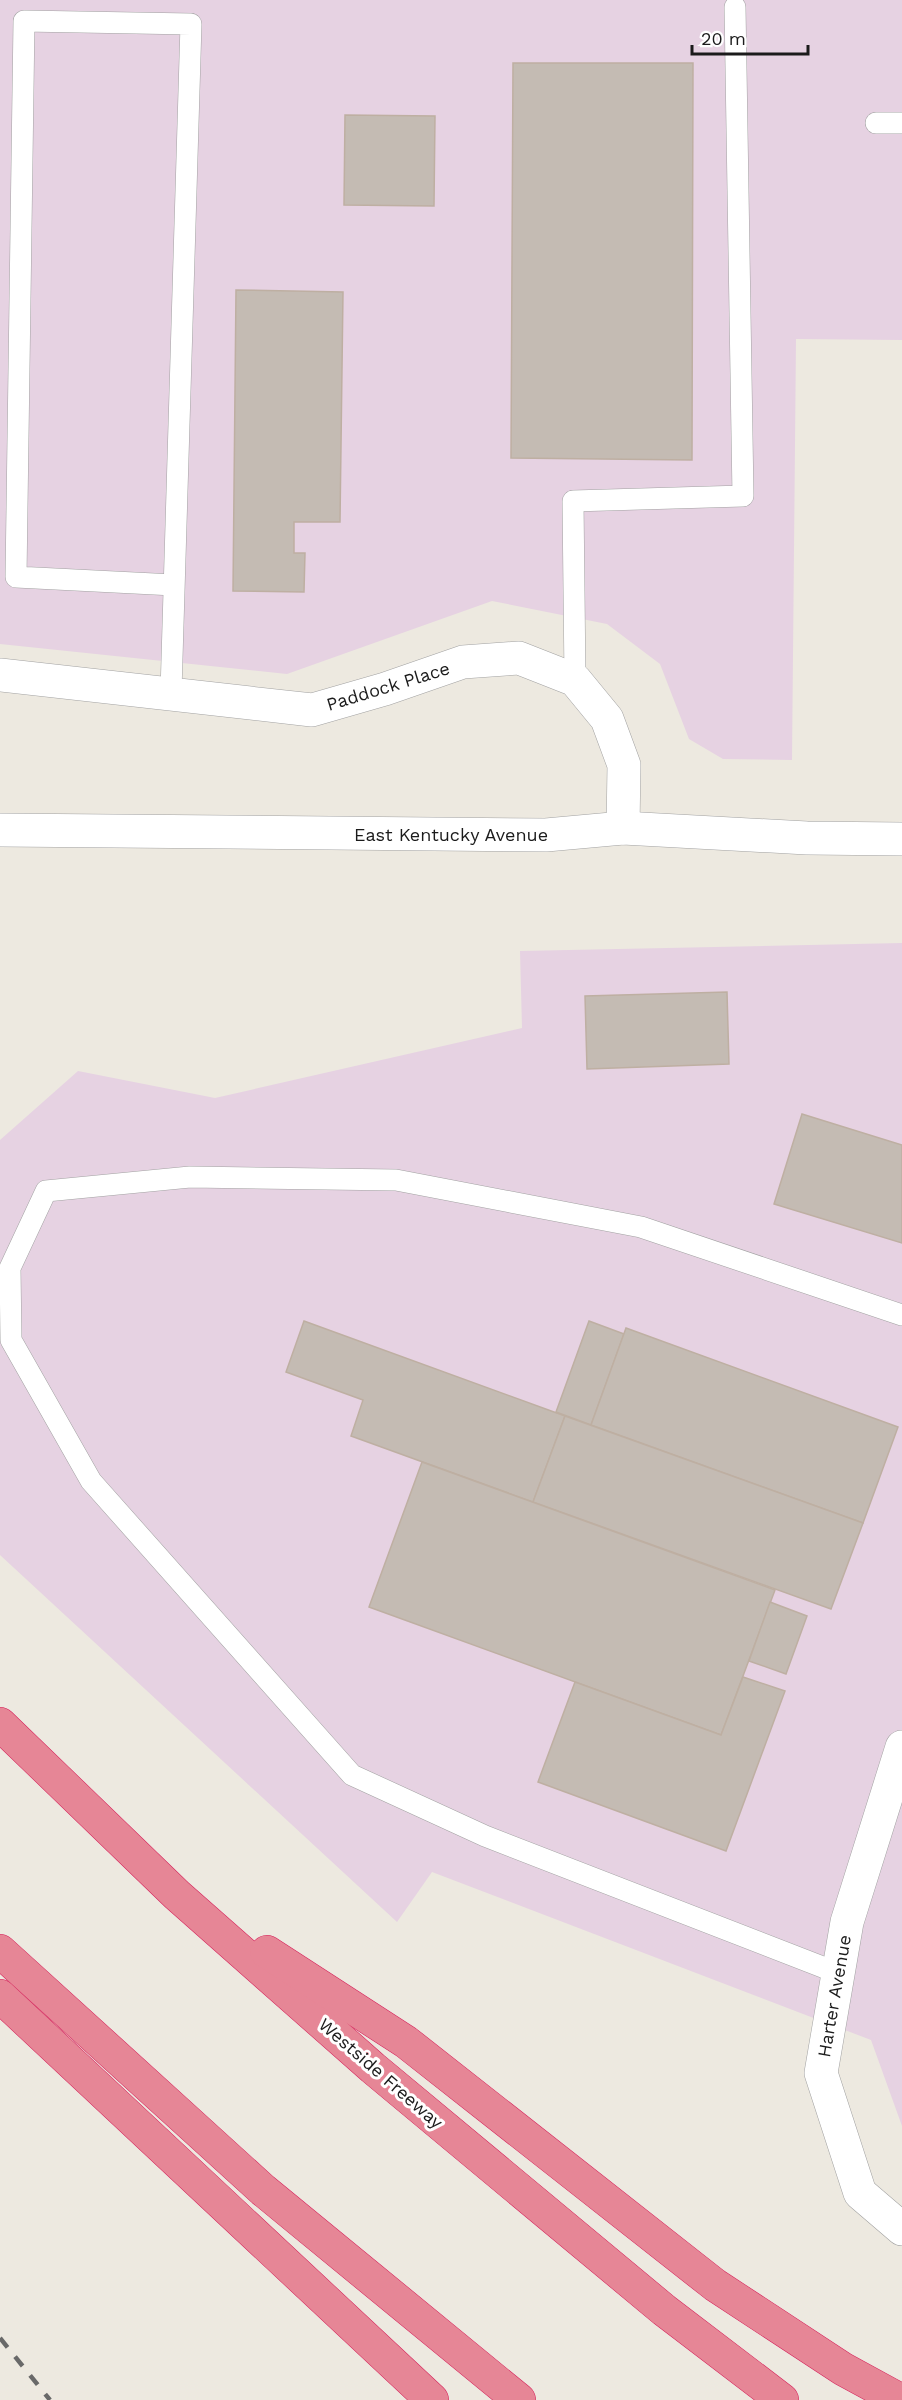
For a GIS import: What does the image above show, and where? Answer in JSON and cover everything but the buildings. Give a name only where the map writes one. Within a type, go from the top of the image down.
[{"type":"highway","name":"Westside Freeway","points":[[0,1724],[177,1895],[391,2083],[664,2310],[782,2400]]},
{"type":"highway","points":[[177,1895],[406,2042],[715,2285],[843,2369],[900,2400]]},
{"type":"highway","points":[[0,1952],[263,2190],[519,2400]]},
{"type":"highway","points":[[0,1996],[432,2400]]},
{"type":"street","name":"Paddock Place","points":[[0,675],[171,692],[312,710],[463,662],[519,658],[575,680],[607,719],[624,765],[623,828]]},
{"type":"street","name":"East Kentucky Avenue","points":[[0,830],[546,835],[623,828],[807,838],[902,840]]},
{"type":"street","name":"Harter Avenue","points":[[902,1747],[847,1922],[821,2073],[860,2193],[902,2229]]},
{"type":"lane","points":[[575,680],[573,501],[742,496],[735,8]]},
{"type":"lane","points":[[171,692],[191,24],[24,21],[16,577],[174,585]]},
{"type":"lane","points":[[876,123],[902,123]]},
{"type":"lane","points":[[838,1973],[485,1836],[352,1776],[91,1481],[11,1340],[10,1268],[46,1191],[190,1177],[396,1180],[640,1227],[902,1316]]},
{"type":"shaded area","points":[[0,0],[902,0],[902,340],[796,339],[792,760],[723,759],[689,739],[660,664],[607,624],[492,601],[287,674],[0,644]]},
{"type":"shaded area","points":[[902,943],[902,2126],[871,2040],[432,1872],[397,1922],[0,1555],[0,1140],[78,1071],[215,1098],[522,1028],[520,951]]},
{"type":"railway","points":[[0,2338],[50,2400]]}]
